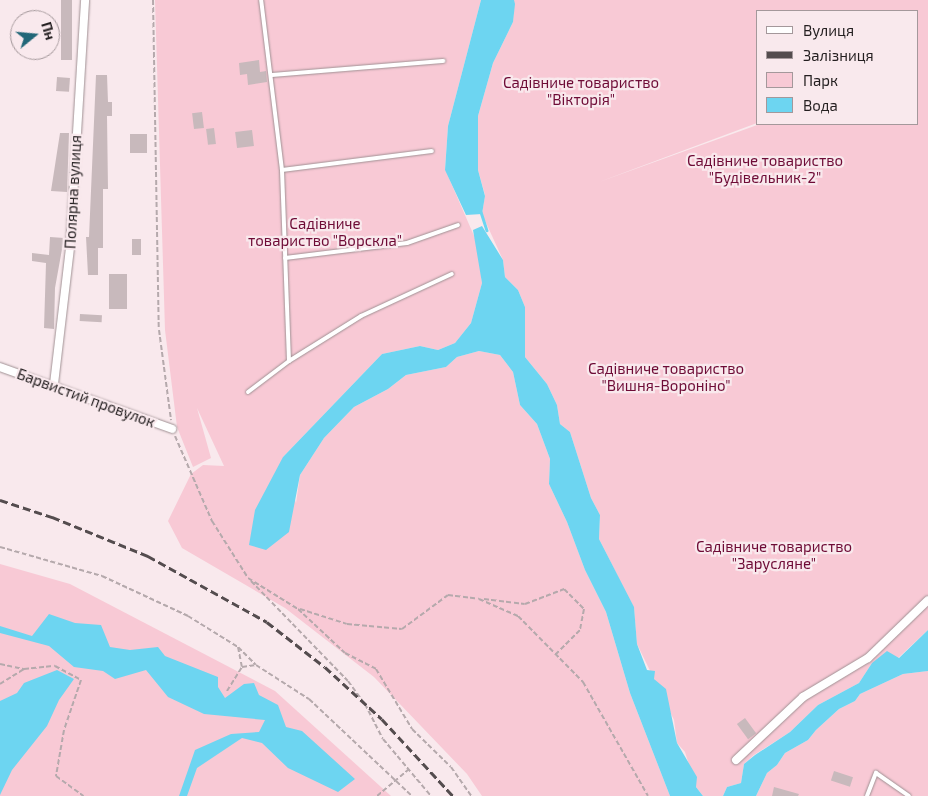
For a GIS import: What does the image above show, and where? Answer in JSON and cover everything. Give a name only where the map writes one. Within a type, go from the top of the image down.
[{"type":"street","name":"Полярна вулиця","points":[[54,384],[70,247],[85,0]]},
{"type":"street","name":"Барвистий провулок","points":[[0,367],[54,384],[148,423],[172,429]]},
{"type":"street","points":[[736,760],[803,697],[868,658],[928,600]]},
{"type":"lane","points":[[261,0],[282,170],[289,361]]},
{"type":"lane","points":[[271,75],[443,61]]},
{"type":"lane","points":[[282,170],[432,151]]},
{"type":"lane","points":[[285,258],[407,243],[458,225]]},
{"type":"lane","points":[[248,392],[289,361],[361,316],[452,274]]},
{"type":"lane","points":[[867,796],[876,773],[910,796]]},
{"type":"path","points":[[154,0],[158,330],[172,429],[212,521],[248,578],[348,681],[365,704],[383,739],[431,796]]},
{"type":"path","points":[[0,547],[124,585],[188,616],[238,647],[256,665],[310,698],[412,796]]},
{"type":"path","points":[[248,578],[298,609],[346,653],[376,669],[412,729],[451,767],[471,796]]},
{"type":"path","points":[[298,609],[347,624],[402,629],[448,595],[524,604],[564,589],[584,609],[580,630],[556,654]]},
{"type":"path","points":[[479,599],[518,616],[583,682],[648,796]]},
{"type":"path","points":[[228,691],[242,667],[238,647]]},
{"type":"path","points":[[0,664],[24,669],[55,666],[81,680],[64,730],[56,776],[84,796]]},
{"type":"path","points":[[242,667],[256,665]]},
{"type":"path","points":[[0,684],[24,669]]},
{"type":"path","points":[[377,796],[409,769]]},
{"type":"green space","name":"Садівниче товариство \"Ворскла\"","points":[[155,0],[481,0],[448,126],[445,169],[478,245],[482,283],[471,323],[455,343],[438,350],[420,346],[382,354],[283,457],[296,503],[300,475],[324,438],[354,407],[388,389],[406,375],[446,367],[457,357],[479,351],[500,355],[513,372],[520,405],[537,424],[550,459],[549,484],[567,522],[585,570],[606,612],[630,693],[670,796],[482,796],[467,774],[374,677],[285,608],[182,548],[168,521],[191,474],[203,465],[224,466],[197,408],[211,458],[193,467],[177,427],[165,330]]},
{"type":"green space","points":[[514,0],[928,0],[928,630],[898,658],[872,663],[859,683],[818,705],[790,732],[754,755],[744,764],[741,783],[727,787],[723,796],[703,796],[696,787],[685,752],[677,743],[674,720],[637,644],[634,608],[599,539],[600,515],[591,498],[570,432],[560,424],[557,405],[547,384],[525,357],[525,307],[518,290],[505,277],[503,260],[482,214],[485,195],[478,170],[478,116],[493,63],[513,22]]},
{"type":"green space","points":[[0,564],[70,584],[275,691],[391,796],[0,796]]},
{"type":"green space","points":[[928,671],[928,796],[756,796],[767,773],[777,765],[785,753],[808,740],[839,709],[855,701],[860,694],[903,674]]},
{"type":"water","points":[[481,0],[514,0],[515,4],[513,22],[493,63],[478,116],[478,170],[485,196],[482,214],[466,215],[445,170],[448,126]]},
{"type":"water","points":[[482,226],[503,260],[505,277],[518,290],[525,307],[525,357],[547,384],[557,405],[560,424],[570,432],[591,498],[600,515],[599,539],[634,607],[637,644],[647,670],[655,671],[654,679],[666,689],[677,743],[697,777],[696,787],[703,796],[670,796],[630,693],[606,612],[585,570],[567,522],[549,484],[550,459],[537,424],[520,405],[513,372],[500,355],[479,351],[457,357],[446,367],[406,375],[388,389],[354,407],[324,438],[300,475],[289,532],[266,550],[249,545],[255,510],[283,457],[382,354],[420,346],[438,350],[455,343],[471,323],[482,283],[473,230]]},
{"type":"water","points":[[49,614],[75,623],[101,625],[110,647],[130,650],[158,647],[165,656],[218,677],[218,687],[225,698],[244,684],[254,683],[259,695],[278,705],[286,727],[302,731],[355,779],[338,792],[288,768],[262,743],[242,738],[197,768],[187,796],[179,796],[195,750],[231,734],[259,732],[265,720],[204,714],[168,697],[146,670],[115,679],[103,671],[74,667],[49,646],[0,633],[0,626],[32,636]]},
{"type":"water","points":[[928,630],[928,671],[903,674],[860,694],[855,701],[839,709],[808,740],[785,753],[777,765],[767,773],[756,796],[723,796],[727,787],[741,783],[744,764],[755,755],[790,732],[818,705],[859,683],[872,663],[887,651],[899,658]]},
{"type":"water","points":[[57,670],[74,679],[59,700],[47,726],[12,770],[0,795],[0,701],[17,693],[24,683]]},
{"type":"building","points":[[61,0],[72,0],[72,60],[61,60]]},
{"type":"building","points":[[259,60],[260,72],[266,71],[267,82],[248,85],[247,74],[240,75],[239,63]]},
{"type":"building","points":[[96,75],[107,75],[108,102],[112,102],[112,116],[107,116],[108,189],[103,189],[103,248],[98,248],[98,275],[88,275],[86,237],[89,237]]},
{"type":"building","points":[[57,77],[70,78],[69,92],[56,91]]},
{"type":"building","points":[[202,112],[204,128],[194,129],[192,113]]},
{"type":"building","points":[[214,128],[216,144],[208,145],[206,129]]},
{"type":"building","points":[[252,130],[254,146],[237,148],[235,132]]},
{"type":"building","points":[[60,133],[69,133],[67,192],[51,191]]},
{"type":"building","points":[[130,134],[147,134],[147,153],[130,153]]},
{"type":"building","points":[[50,237],[64,238],[55,288],[54,329],[44,328],[46,263],[32,261],[32,253],[49,255]]},
{"type":"building","points":[[132,239],[141,239],[141,255],[132,255]]},
{"type":"building","points":[[109,274],[127,274],[127,309],[109,309]]},
{"type":"building","points":[[80,314],[102,315],[102,322],[80,321]]},
{"type":"building","points":[[745,718],[756,733],[748,739],[737,724]]},
{"type":"building","points":[[834,771],[853,777],[850,787],[831,781]]},
{"type":"building","points":[[774,787],[799,794],[798,796],[772,796]]},
{"type":"waterway","points":[[481,212],[487,230]]},
{"type":"railway","points":[[0,500],[52,517],[148,556],[267,622],[325,667],[382,719],[453,796]]},
{"type":"park label","name":"Садівниче товариство \"Вікторія\"","points":[[581,90]]},
{"type":"park label","name":"Садівниче товариство \"Будівельник-2\"","points":[[765,168]]},
{"type":"park label","name":"Садівниче товариство \"Вишня-Вороніно\"","points":[[666,376]]},
{"type":"park label","name":"Садівниче товариство \"Зарусляне\"","points":[[774,554]]}]
